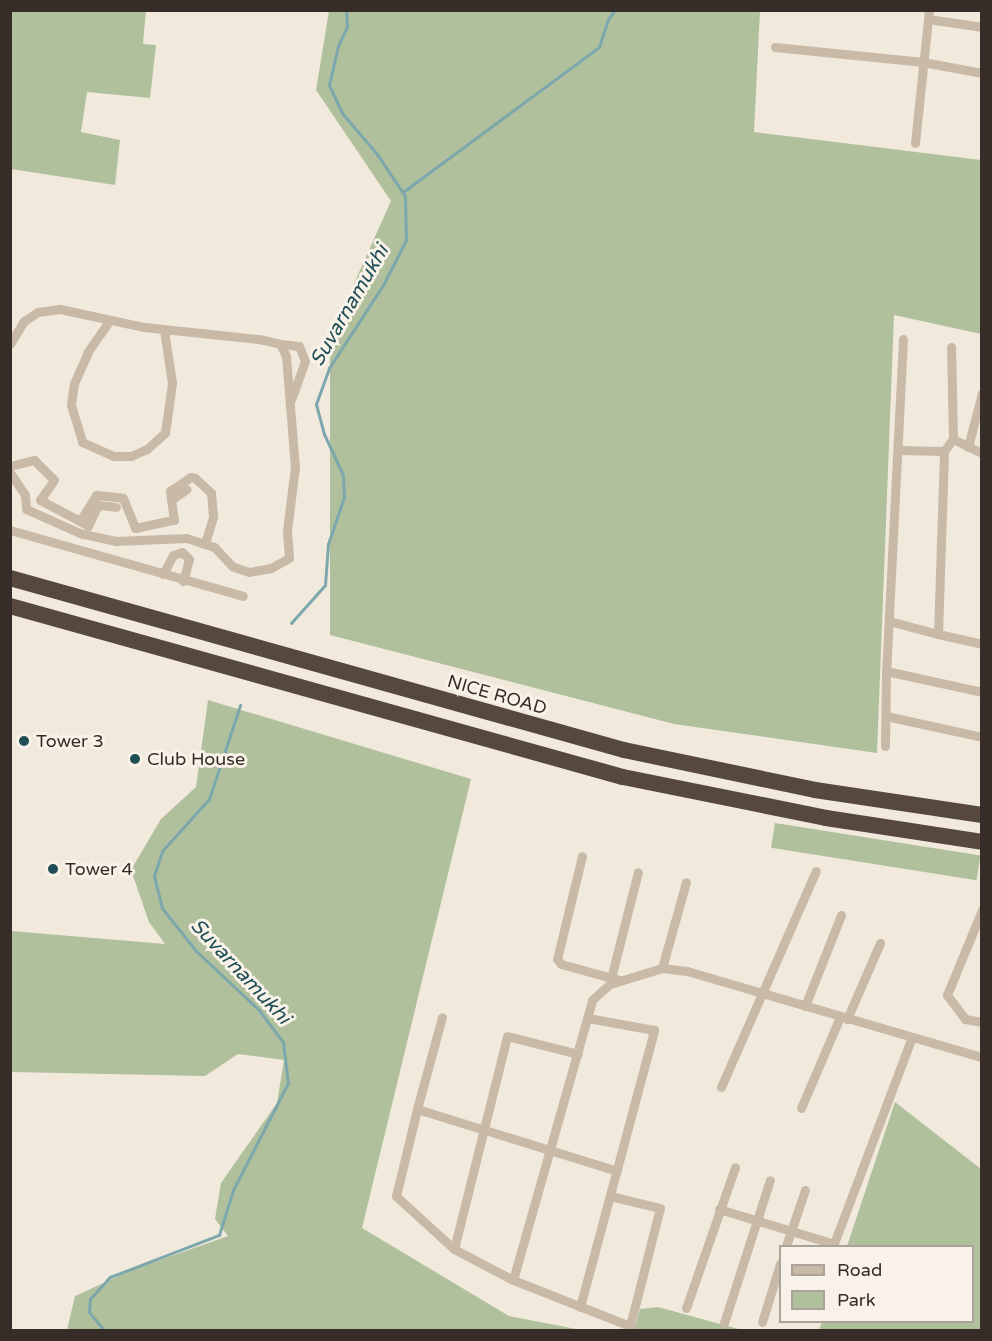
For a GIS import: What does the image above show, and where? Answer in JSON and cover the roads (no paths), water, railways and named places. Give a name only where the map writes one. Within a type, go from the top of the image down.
[{"type":"highway","name":"NICE ROAD","points":[[10,578],[624,750],[815,790],[981,815]]},
{"type":"highway","points":[[10,606],[623,777],[826,818],[981,842]]},
{"type":"street","points":[[915,143],[928,14],[981,27]]},
{"type":"street","points":[[775,47],[923,62],[981,74]]},
{"type":"street","points":[[10,344],[24,321],[38,312],[60,309],[164,330],[259,339],[280,345],[299,346],[305,361],[289,405]]},
{"type":"street","points":[[110,320],[88,352],[74,383],[71,405],[82,442],[113,456],[131,456],[147,449],[165,433],[172,383],[164,330]]},
{"type":"street","points":[[885,746],[886,671],[903,339]]},
{"type":"street","points":[[10,474],[25,495],[26,509],[82,534],[116,541],[186,538],[214,547],[232,566],[249,572],[271,568],[289,558],[287,530],[295,467],[286,356],[280,345]]},
{"type":"street","points":[[938,634],[944,451],[952,439],[951,347]]},
{"type":"street","points":[[968,447],[981,393]]},
{"type":"street","points":[[952,439],[981,453]]},
{"type":"street","points":[[898,450],[944,451]]},
{"type":"street","points":[[10,465],[34,460],[54,480],[40,500],[88,526],[98,506],[116,507]]},
{"type":"street","points":[[80,521],[96,495],[123,498],[135,528],[174,520],[172,488],[191,477],[211,493],[213,517],[206,544]]},
{"type":"street","points":[[171,500],[187,489]]},
{"type":"street","points":[[10,530],[183,581],[243,596]]},
{"type":"street","points":[[182,552],[186,538]]},
{"type":"street","points":[[163,574],[173,555],[182,552]]},
{"type":"street","points":[[182,552],[189,559],[183,581]]},
{"type":"street","points":[[889,621],[981,644]]},
{"type":"street","points":[[886,671],[981,692]]},
{"type":"street","points":[[886,716],[981,737]]},
{"type":"street","points":[[582,856],[557,959],[561,964],[615,979],[663,968],[763,992],[981,1057]]},
{"type":"street","points":[[721,1087],[816,871]]},
{"type":"street","points":[[513,1280],[551,1152],[592,1000],[615,979],[638,872]]},
{"type":"street","points":[[663,968],[686,882]]},
{"type":"street","points":[[981,910],[947,995],[965,1019],[981,1022]]},
{"type":"street","points":[[805,1006],[841,915]]},
{"type":"street","points":[[801,1108],[880,943]]},
{"type":"street","points":[[442,1017],[396,1196],[454,1249],[513,1280],[630,1326],[660,1208],[610,1196]]},
{"type":"street","points":[[580,1307],[654,1030],[588,1018]]},
{"type":"street","points":[[454,1249],[507,1036],[578,1054]]},
{"type":"street","points":[[719,1209],[834,1245],[912,1038]]},
{"type":"street","points":[[417,1109],[617,1171]]},
{"type":"street","points":[[686,1308],[735,1167]]},
{"type":"street","points":[[724,1323],[770,1180]]},
{"type":"street","points":[[786,1245],[806,1190]]},
{"type":"street","points":[[762,1322],[779,1267]]},
{"type":"waterway","name":"Suvarnamukhi","points":[[291,623],[325,585],[328,544],[344,497],[343,475],[324,434],[316,404],[329,368],[383,285],[406,240],[405,196],[377,154],[342,113],[329,85],[338,46],[347,27],[346,10]]},
{"type":"waterway","points":[[403,192],[599,47],[608,19],[615,10]]},
{"type":"waterway","name":"Suvarnamukhi","points":[[104,1330],[89,1312],[90,1299],[110,1277],[219,1235],[233,1190],[288,1083],[283,1042],[260,1011],[196,951],[162,908],[154,876],[162,851],[209,799],[240,705]]},
{"type":"place","name":"Tower 3","points":[[24,741]]},
{"type":"place","name":"Club House","points":[[135,759]]},
{"type":"place","name":"Tower 4","points":[[53,869]]}]
